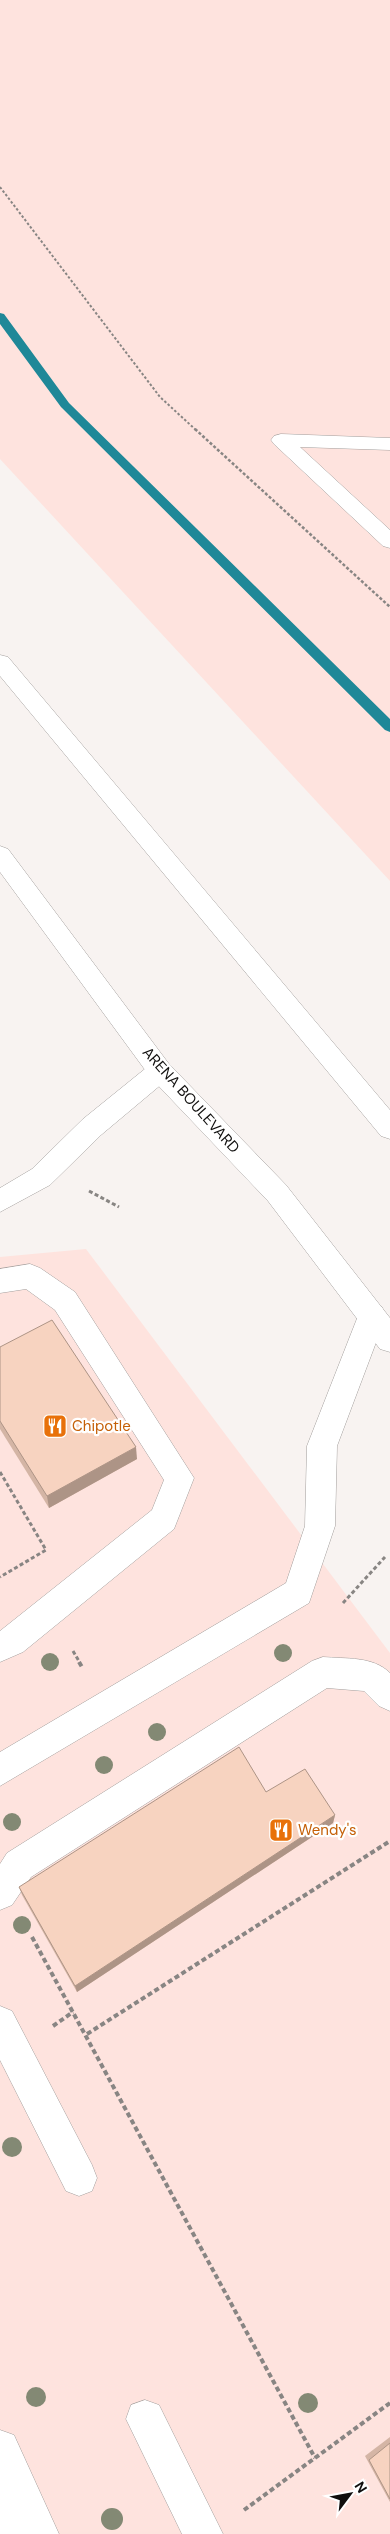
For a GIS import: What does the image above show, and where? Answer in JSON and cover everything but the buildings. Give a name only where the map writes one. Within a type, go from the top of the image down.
[{"type":"main road","points":[[390,444],[281,440],[390,541]]},
{"type":"main road","points":[[0,662],[250,958],[287,1006],[390,1128]]},
{"type":"main road","name":"ARENA BOULEVARD","points":[[0,855],[160,1071],[277,1193],[390,1340]]},
{"type":"main road","points":[[0,1201],[41,1178],[92,1127],[160,1071]]},
{"type":"main road","points":[[0,1281],[30,1276],[65,1301],[179,1478],[163,1519],[12,1641],[0,1647]]},
{"type":"main road","points":[[0,1770],[298,1593],[320,1526],[322,1446],[372,1316]]},
{"type":"main road","points":[[0,1893],[19,1864],[324,1672],[371,1676],[390,1695]]},
{"type":"main road","points":[[0,2023],[79,2178]]},
{"type":"main road","points":[[145,2419],[219,2525]]},
{"type":"main road","points":[[0,2449],[22,2519]]},
{"type":"path","points":[[0,188],[160,397],[390,607]]},
{"type":"path","points":[[84,1191],[92,1190],[119,1207]]},
{"type":"path","points":[[0,1472],[46,1550],[0,1577]]},
{"type":"path","points":[[87,2034],[390,1841]]},
{"type":"path","points":[[32,1937],[87,2034],[315,2458]]},
{"type":"path","points":[[219,2525],[390,2403]]},
{"type":"shaded area","points":[[0,0],[390,0],[390,881],[0,459]]},
{"type":"shaded area","points":[[86,1249],[390,1653],[390,2534],[0,2534],[0,1257]]},
{"type":"waterway","points":[[0,316],[65,405],[390,727]]},
{"type":"place","name":"Chipotle","points":[[55,1426]]},
{"type":"place","name":"Wendy's","points":[[281,1830]]}]
